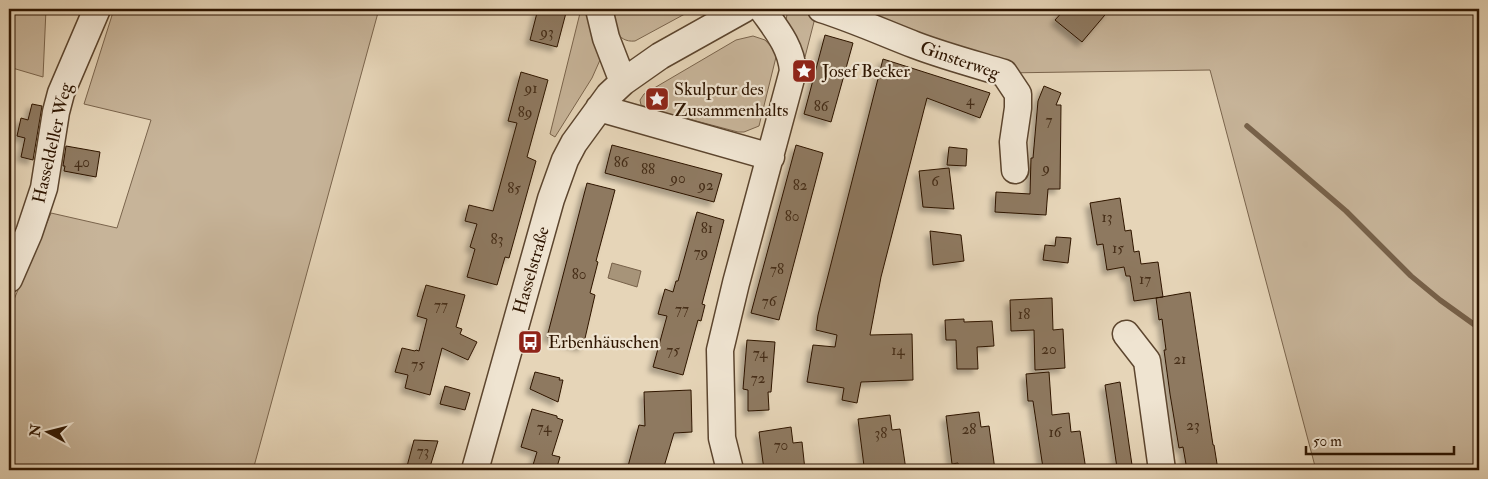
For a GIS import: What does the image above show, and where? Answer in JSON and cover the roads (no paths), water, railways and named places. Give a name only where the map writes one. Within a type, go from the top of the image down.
[{"type":"street","name":"Hasseldeller Weg","points":[[9,279],[29,233],[44,188],[56,112],[61,93],[98,9]]},
{"type":"street","points":[[599,9],[606,38],[623,82]]},
{"type":"street","name":"Hasselstraße","points":[[475,470],[556,187],[565,160],[574,143],[599,108],[623,82],[660,56],[744,9]]},
{"type":"street","points":[[730,470],[722,438],[720,350],[793,71],[792,57],[762,9]]},
{"type":"street","name":"Ginsterweg","points":[[821,9],[886,32],[915,45],[1004,73],[1018,94],[1013,142],[1015,170]]},
{"type":"street","points":[[599,108],[771,157]]},
{"type":"street","points":[[1126,334],[1146,361],[1162,470]]},
{"type":"waterway","points":[[1247,126],[1346,211],[1411,276],[1479,328]]},
{"type":"place","name":"Josef Becker","points":[[804,71]]},
{"type":"place","name":"Skulptur des Zusammenhalts","points":[[657,99]]},
{"type":"place","name":"Erbenhäuschen","points":[[530,342]]}]
